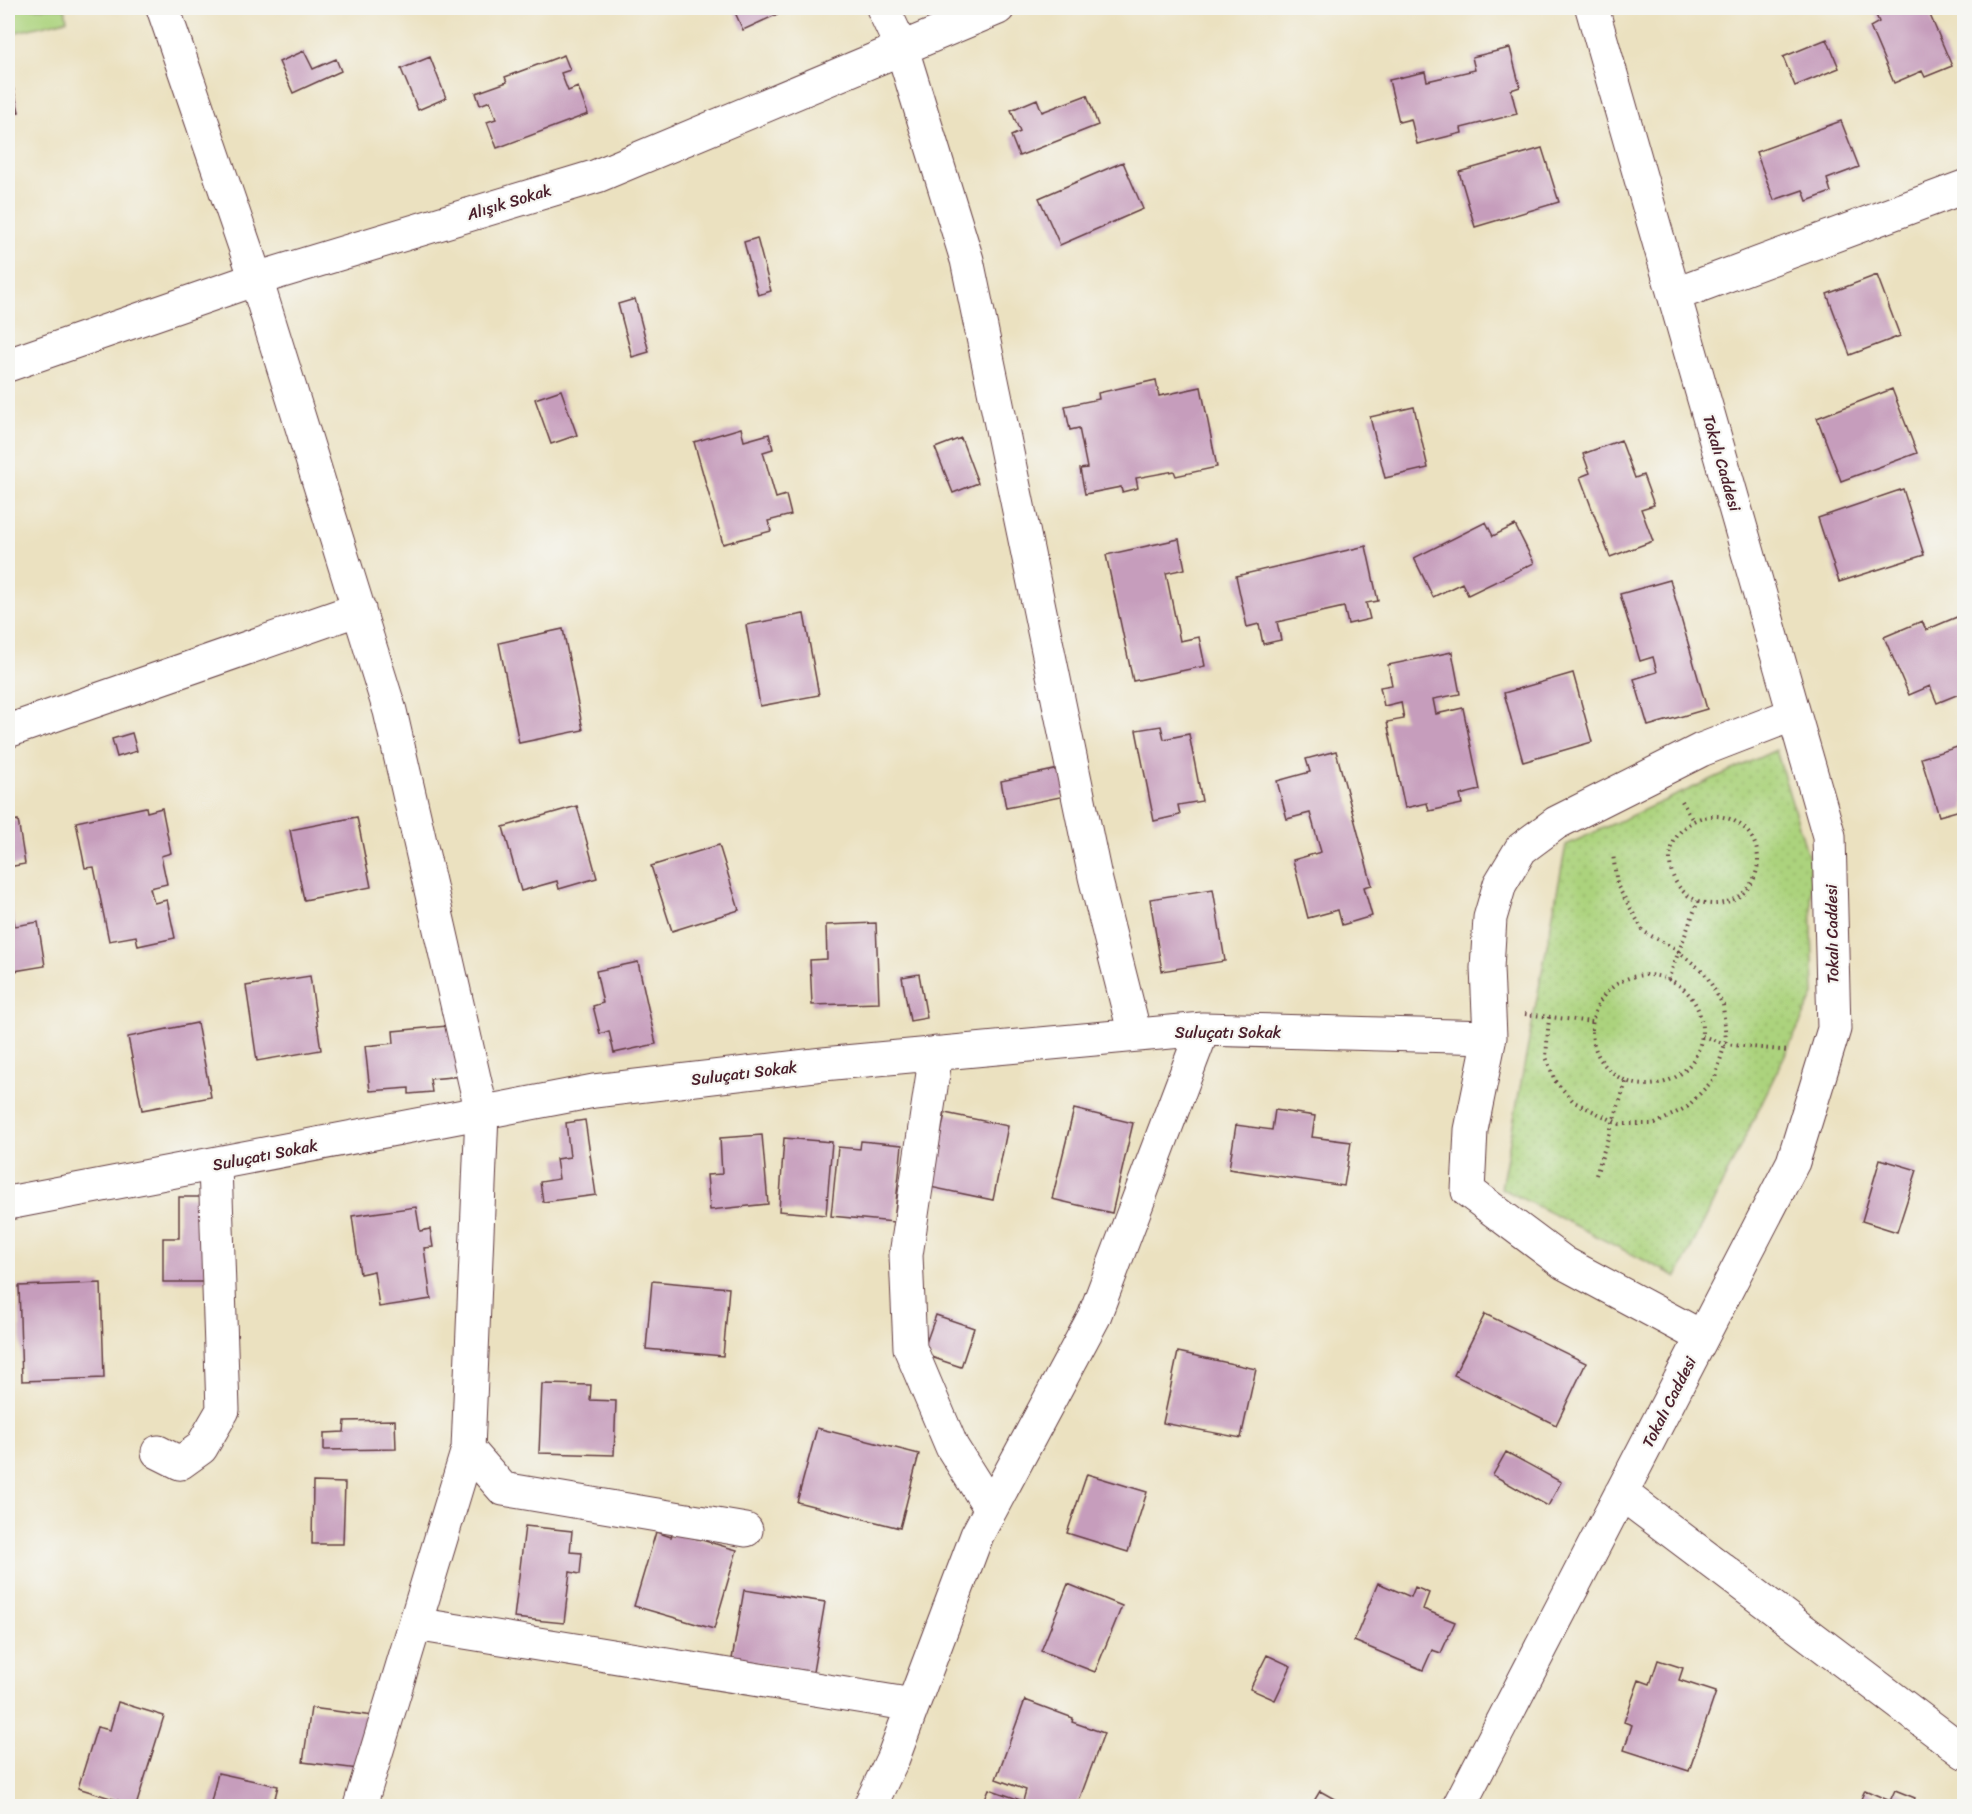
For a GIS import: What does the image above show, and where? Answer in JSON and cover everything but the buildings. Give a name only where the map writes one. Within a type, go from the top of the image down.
[{"type":"street","points":[[163,8],[256,279],[390,711],[482,1113],[468,1449],[360,1806]]},
{"type":"street","points":[[883,8],[902,49],[967,260],[1095,877],[1135,1035]]},
{"type":"street","name":"Alışık Sokak","points":[[8,365],[256,279],[597,176],[998,8]]},
{"type":"street","name":"Tokalı Caddesi","points":[[1459,1806],[1793,1162],[1834,1029],[1829,836],[1592,8]]},
{"type":"street","points":[[1674,295],[1965,187]]},
{"type":"street","points":[[8,731],[359,609]]},
{"type":"street","points":[[1702,1337],[1564,1263],[1468,1191],[1471,1130],[1489,1023],[1487,968],[1490,918],[1500,884],[1521,849],[1556,823],[1701,750],[1794,714]]},
{"type":"street","name":"Suluçatı Sokak","points":[[8,1203],[594,1091],[936,1053],[1203,1029],[1489,1023]]},
{"type":"street","points":[[870,1806],[893,1758],[977,1535],[1094,1317],[1203,1029]]},
{"type":"street","points":[[936,1053],[906,1255],[910,1348],[952,1447],[991,1509]]},
{"type":"street","points":[[158,1452],[180,1463],[201,1448],[223,1410],[215,1165]]},
{"type":"street","points":[[468,1449],[504,1489],[746,1530]]},
{"type":"street","points":[[1621,1493],[1965,1752]]},
{"type":"street","points":[[415,1624],[913,1705]]},
{"type":"path","points":[[1713,815],[1728,817],[1741,824],[1754,841],[1759,861],[1756,875],[1739,897],[1726,903],[1712,904],[1698,901],[1685,894],[1676,882],[1670,867],[1670,852],[1685,826],[1698,818],[1713,815]]},
{"type":"path","points":[[1549,1017],[1546,1057],[1555,1081],[1574,1102],[1620,1124],[1655,1124],[1687,1107],[1714,1078],[1726,1040],[1723,1005],[1705,973],[1679,951],[1644,932],[1617,885],[1613,854]]},
{"type":"path","points":[[1668,980],[1698,901]]},
{"type":"path","points":[[1640,975],[1658,975],[1668,980],[1689,993],[1698,1008],[1703,1026],[1701,1044],[1693,1061],[1680,1076],[1664,1084],[1645,1086],[1626,1082],[1610,1072],[1598,1058],[1592,1041],[1592,1022],[1598,1005],[1608,990],[1623,980],[1640,975]]},
{"type":"path","points":[[1489,1023],[1549,1017],[1592,1022]]},
{"type":"path","points":[[1702,1036],[1725,1044],[1826,1055]]},
{"type":"path","points":[[1596,1175],[1626,1082]]},
{"type":"green space","points":[[8,8],[65,8],[67,20],[8,34]]},
{"type":"green space","points":[[1776,750],[1810,862],[1814,995],[1677,1277],[1501,1188],[1566,845]]}]
